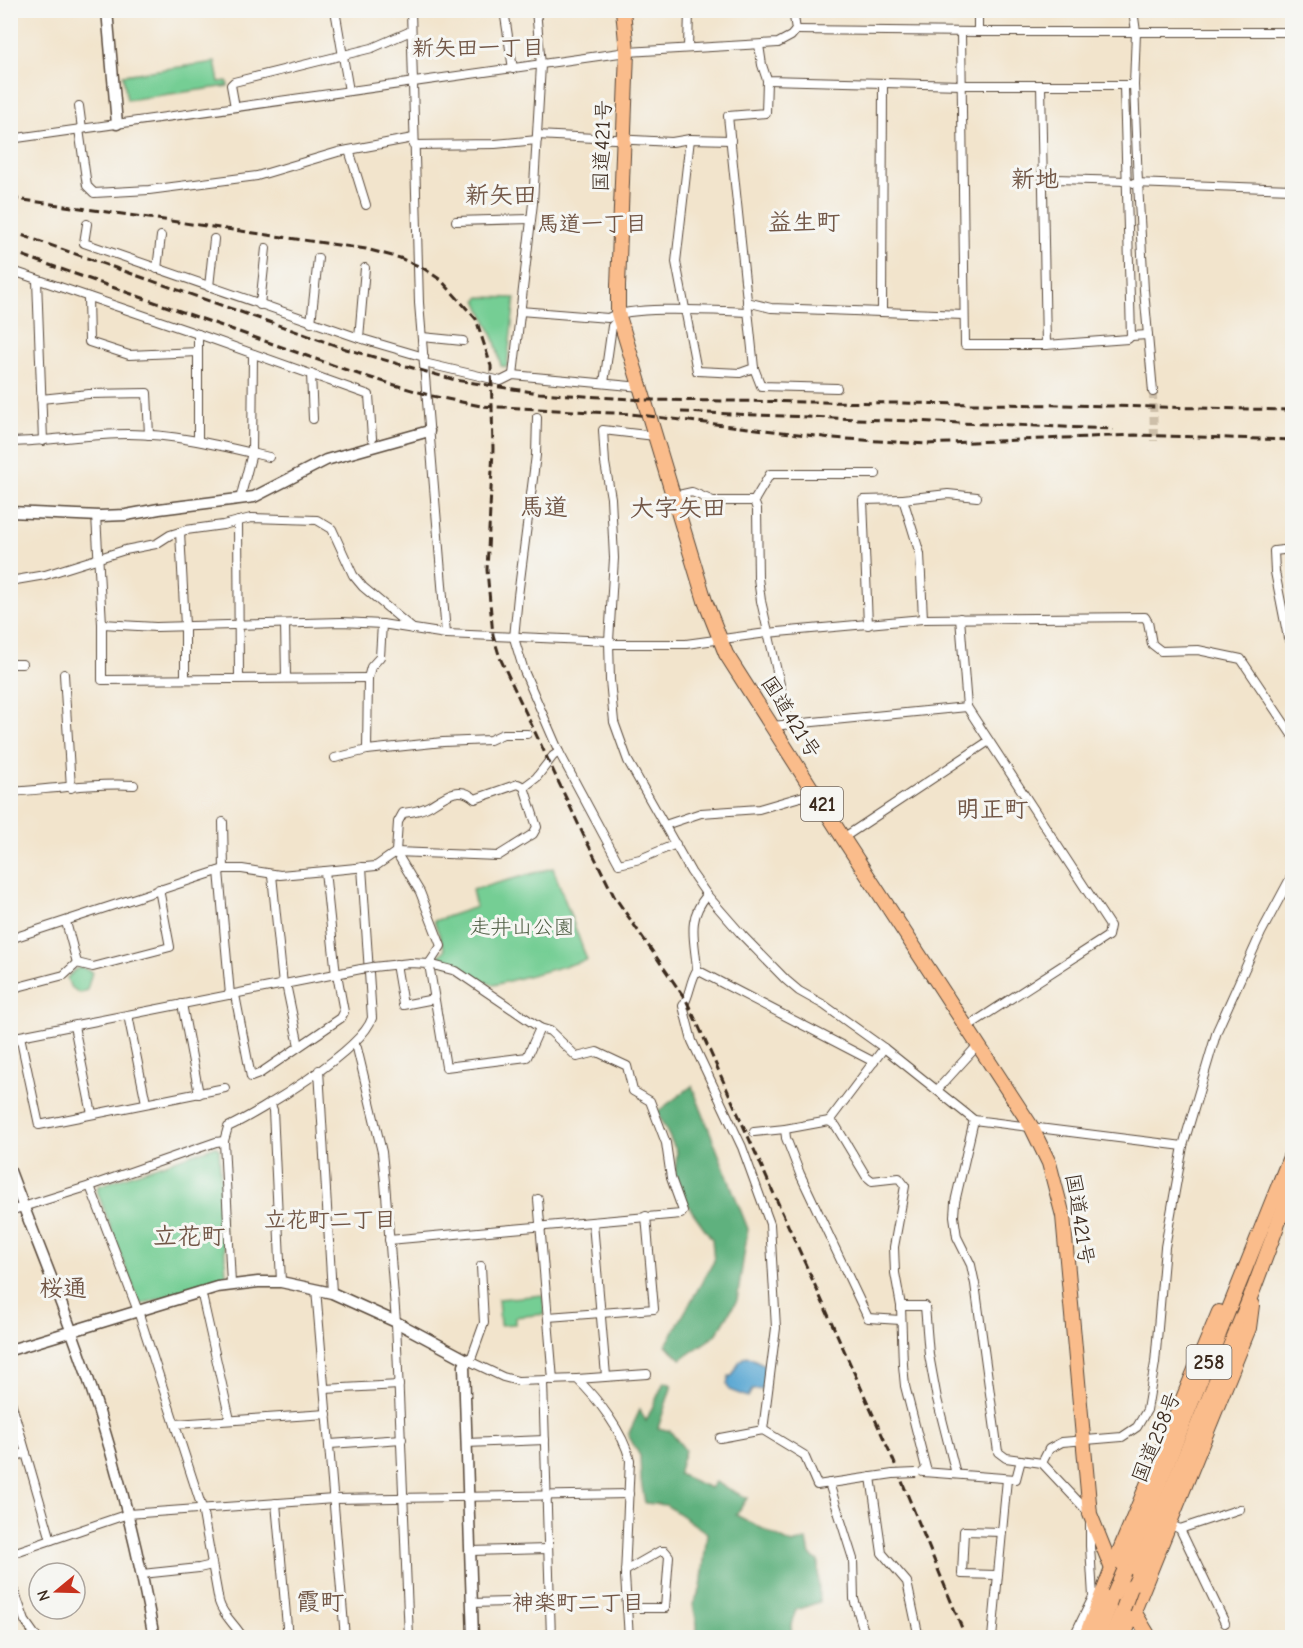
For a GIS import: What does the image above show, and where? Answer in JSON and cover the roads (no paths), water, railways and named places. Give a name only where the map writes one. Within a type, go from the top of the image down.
[{"type":"main road","name":"国道421号","points":[[623,10],[627,52],[619,315],[705,601],[719,639],[772,726],[1031,1126],[1049,1163],[1063,1216],[1090,1514],[1118,1570],[1129,1611],[1150,1638]]},
{"type":"main road","name":"国道258号","points":[[1097,1638],[1114,1594],[1118,1570],[1293,1152]]},
{"type":"main road","name":"国道258号","points":[[1111,1638],[1129,1611],[1131,1587],[1254,1288],[1293,1186]]},
{"type":"main road","points":[[1123,1638],[1129,1611],[1174,1527],[1249,1328],[1254,1288]]},
{"type":"main road","points":[[1085,1638],[1118,1570]]},
{"type":"street","points":[[107,10],[117,124]]},
{"type":"street","points":[[335,10],[348,91]]},
{"type":"street","points":[[411,10],[418,303],[446,634]]},
{"type":"street","points":[[504,10],[513,69]]},
{"type":"street","points":[[513,375],[531,219],[537,137],[541,65],[536,10]]},
{"type":"street","points":[[688,48],[689,10]]},
{"type":"street","points":[[10,139],[627,52],[778,43],[791,36],[796,30],[793,10]]},
{"type":"street","points":[[978,10],[978,33]]},
{"type":"street","points":[[1133,10],[1136,33],[1134,85],[1137,183],[1153,392]]},
{"type":"street","points":[[796,30],[978,33],[1293,32]]},
{"type":"street","points":[[235,107],[231,85],[234,82],[372,48],[411,32]]},
{"type":"street","points":[[961,32],[965,345],[1046,345],[1128,339],[1131,336],[1148,335]]},
{"type":"street","points":[[759,45],[767,80],[766,114],[728,116],[754,368],[761,386],[837,388]]},
{"type":"street","points":[[767,80],[962,85],[1134,85]]},
{"type":"street","points":[[882,312],[883,83]]},
{"type":"street","points":[[1041,85],[1046,345]]},
{"type":"street","points":[[1124,86],[1131,336]]},
{"type":"street","points":[[79,106],[87,186],[94,193],[197,185],[257,176],[349,150],[413,142],[495,144],[537,137],[624,138],[672,142],[690,139],[730,140]]},
{"type":"street","points":[[690,139],[676,261],[696,371],[740,373],[754,368]]},
{"type":"street","points":[[349,150],[366,205]]},
{"type":"street","points":[[1055,179],[1293,189]]},
{"type":"street","points":[[456,221],[531,219]]},
{"type":"street","points":[[87,224],[84,243],[424,360],[501,381],[513,375],[641,387]]},
{"type":"street","points":[[157,269],[161,236]]},
{"type":"street","points":[[209,287],[214,239]]},
{"type":"street","points":[[260,305],[266,248]]},
{"type":"street","points":[[311,323],[318,258]]},
{"type":"street","points":[[359,339],[365,267]]},
{"type":"street","points":[[10,270],[369,395],[372,438]]},
{"type":"street","points":[[37,280],[43,441]]},
{"type":"street","points":[[88,297],[89,342],[129,355],[198,352]]},
{"type":"street","points":[[747,302],[771,308],[964,315]]},
{"type":"street","points":[[520,311],[608,318],[619,315],[684,310],[748,312]]},
{"type":"street","points":[[604,383],[612,326],[619,315]]},
{"type":"street","points":[[198,334],[198,440]]},
{"type":"street","points":[[422,337],[463,341]]},
{"type":"street","points":[[240,499],[252,453],[254,354]]},
{"type":"street","points":[[310,374],[313,419]]},
{"type":"street","points":[[41,399],[89,394],[147,393],[149,435]]},
{"type":"street","points":[[537,417],[536,455],[514,638],[524,671],[559,752],[619,863],[640,859],[676,844]]},
{"type":"street","points":[[655,436],[603,430],[605,463],[611,498],[614,558],[609,641],[614,722],[628,760],[691,872],[707,895],[742,935],[799,991],[824,1005],[884,1048],[974,1120],[1183,1146]]},
{"type":"street","points":[[10,512],[126,515],[254,497],[326,460],[429,431]]},
{"type":"street","points":[[12,442],[108,435],[149,435],[198,440],[269,457]]},
{"type":"street","points":[[754,501],[770,474],[876,474]]},
{"type":"street","points":[[674,496],[692,492],[713,501],[754,501]]},
{"type":"street","points":[[868,625],[863,500],[903,499],[948,494],[977,497]]},
{"type":"street","points":[[903,499],[920,554],[923,619]]},
{"type":"street","points":[[754,501],[757,508],[761,602],[789,724]]},
{"type":"street","points":[[96,515],[102,624],[102,680],[368,678]]},
{"type":"street","points":[[10,581],[45,575],[125,550],[156,544],[180,532],[251,518],[317,520],[332,529],[353,575],[363,587],[414,629]]},
{"type":"street","points":[[238,521],[239,678]]},
{"type":"street","points":[[180,532],[185,678]]},
{"type":"street","points":[[1293,549],[1274,551],[1275,572],[1288,638],[1293,639]]},
{"type":"street","points":[[102,624],[185,626],[342,622],[382,624],[446,634],[609,641],[614,644],[686,644],[767,633],[923,619],[1144,617],[1148,622],[1152,644],[1161,651],[1198,650],[1241,659],[1293,735]]},
{"type":"street","points":[[960,618],[967,707],[1110,926],[1108,936],[967,1027]]},
{"type":"street","points":[[285,624],[286,677]]},
{"type":"street","points":[[367,750],[368,678],[371,667],[380,657],[382,624]]},
{"type":"street","points":[[10,664],[22,664]]},
{"type":"street","points":[[64,674],[71,788]]},
{"type":"street","points":[[772,726],[967,707]]},
{"type":"street","points":[[335,758],[367,750],[443,742],[490,740],[503,734],[527,734]]},
{"type":"street","points":[[843,838],[989,741]]},
{"type":"street","points":[[524,787],[536,778],[552,756],[559,752]]},
{"type":"street","points":[[10,939],[221,870],[242,869],[272,875],[376,866],[396,852],[494,856],[506,852],[533,834],[537,827],[524,787],[518,784],[474,799],[468,793],[459,791],[430,806],[403,813],[399,818],[396,852],[420,892],[440,942],[441,949],[429,964],[446,1067],[526,1057],[540,1028]]},
{"type":"street","points":[[10,792],[91,785],[134,785]]},
{"type":"street","points":[[665,825],[701,813],[759,809],[814,793]]},
{"type":"street","points":[[223,822],[221,870],[232,995],[251,1077],[259,1074],[341,1018],[344,1012],[336,974],[325,871]]},
{"type":"street","points":[[231,1284],[224,1142],[228,1127],[270,1103],[319,1070],[353,1044],[368,1028],[372,1018],[362,867]]},
{"type":"street","points":[[272,875],[284,985],[299,1046]]},
{"type":"street","points":[[1042,1463],[1049,1449],[1054,1445],[1082,1439],[1122,1437],[1137,1427],[1147,1410],[1155,1363],[1165,1247],[1183,1146],[1216,1031],[1261,933],[1293,875]]},
{"type":"street","points":[[77,963],[93,967],[170,947],[159,889]]},
{"type":"street","points":[[707,895],[697,907],[693,921],[697,970],[683,1006],[692,1041],[742,1147],[770,1224],[776,1328],[763,1431]]},
{"type":"street","points":[[66,922],[77,963]]},
{"type":"street","points":[[10,989],[64,975],[77,963]]},
{"type":"street","points":[[396,964],[403,1005],[434,999]]},
{"type":"street","points":[[225,1089],[39,1125],[15,1037],[361,969],[396,964],[429,964],[456,971],[540,1028],[550,1031],[577,1057],[597,1052],[627,1066],[633,1091],[650,1101],[666,1143],[671,1178],[683,1211],[681,1214],[389,1240]]},
{"type":"street","points":[[697,970],[873,1062]]},
{"type":"street","points":[[182,1004],[199,1094]]},
{"type":"street","points":[[128,1015],[146,1103]]},
{"type":"street","points":[[74,1026],[92,1114]]},
{"type":"street","points":[[353,1044],[357,1048],[382,1152],[396,1322],[410,1638]]},
{"type":"street","points":[[938,1090],[979,1044]]},
{"type":"street","points":[[754,1132],[829,1121],[884,1048]]},
{"type":"street","points":[[319,1070],[332,1293]]},
{"type":"street","points":[[270,1103],[273,1110],[281,1282]]},
{"type":"street","points":[[974,1120],[955,1202],[955,1225],[957,1237],[971,1265],[975,1284],[998,1452],[1006,1458],[1042,1463],[1090,1514],[1093,1597],[1073,1638]]},
{"type":"street","points":[[829,1121],[836,1126],[866,1176],[872,1181],[899,1178],[905,1186],[894,1247],[895,1273],[901,1306],[905,1386],[927,1472]]},
{"type":"street","points":[[785,1129],[786,1138],[800,1174],[868,1317],[901,1320]]},
{"type":"street","points":[[10,1211],[216,1142],[224,1142]]},
{"type":"street","points":[[10,1171],[86,1372],[128,1514],[154,1638]]},
{"type":"street","points":[[90,1186],[138,1311],[202,1508],[221,1608],[243,1638]]},
{"type":"street","points":[[538,1199],[553,1380]]},
{"type":"street","points":[[548,1317],[654,1309],[646,1216]]},
{"type":"street","points":[[593,1223],[606,1376]]},
{"type":"street","points":[[473,1638],[464,1366],[484,1323],[481,1266]]},
{"type":"street","points":[[10,1350],[201,1291],[231,1284],[281,1282],[332,1293],[396,1322],[468,1361],[511,1380],[527,1382],[646,1374]]},
{"type":"street","points":[[316,1289],[345,1638]]},
{"type":"street","points":[[201,1291],[230,1420]]},
{"type":"street","points":[[901,1306],[925,1306],[929,1355],[937,1399],[956,1474]]},
{"type":"street","points":[[577,1379],[598,1400],[625,1444],[630,1460],[625,1571],[629,1638]]},
{"type":"street","points":[[543,1381],[550,1638]]},
{"type":"street","points":[[325,1389],[399,1385]]},
{"type":"street","points":[[11,1402],[51,1540]]},
{"type":"street","points":[[175,1424],[327,1414]]},
{"type":"street","points":[[720,1438],[763,1431],[804,1455],[817,1485],[893,1474],[927,1472],[1016,1479],[1021,1460]]},
{"type":"street","points":[[330,1444],[402,1439]]},
{"type":"street","points":[[466,1443],[545,1440]]},
{"type":"street","points":[[10,1458],[26,1453]]},
{"type":"street","points":[[871,1477],[882,1553],[907,1582],[919,1638]]},
{"type":"street","points":[[992,1638],[996,1575],[1007,1479]]},
{"type":"street","points":[[829,1483],[853,1559],[854,1599],[866,1638]]},
{"type":"street","points":[[10,1554],[128,1514],[334,1499],[629,1494]]},
{"type":"street","points":[[276,1503],[288,1638]]},
{"type":"street","points":[[1225,1623],[1174,1527],[1240,1509]]},
{"type":"street","points":[[996,1575],[962,1574],[964,1531],[1002,1532]]},
{"type":"street","points":[[471,1551],[548,1549]]},
{"type":"street","points":[[625,1571],[660,1551],[665,1551],[669,1556],[665,1608],[628,1608]]},
{"type":"street","points":[[142,1574],[212,1565]]},
{"type":"street","points":[[10,1578],[15,1607],[37,1638]]},
{"type":"street","points":[[472,1603],[550,1601]]},
{"type":"street","points":[[1129,1611],[1130,1638]]},
{"type":"water","points":[[747,1356],[767,1366],[765,1389],[752,1390],[748,1397],[729,1390],[727,1384],[729,1376],[732,1376],[739,1362]]},
{"type":"tunnel","points":[[1153,392],[1154,441]]},
{"type":"railway","points":[[10,198],[366,249],[400,258],[423,268],[441,280],[476,319],[491,366],[493,449],[487,570],[493,635],[500,658],[614,896],[686,1000],[699,1027],[892,1457],[966,1638]]},
{"type":"railway","points":[[10,231],[346,349],[455,380],[539,393],[645,400],[1292,410]]},
{"type":"railway","points":[[10,251],[358,374],[432,396],[481,406],[631,414],[832,438],[926,444],[1135,435],[1292,440]]},
{"type":"railway","points":[[681,412],[1113,429]]},
{"type":"district","name":"新矢田一丁目","points":[[478,48]]},
{"type":"district","name":"新地","points":[[1035,179]]},
{"type":"district","name":"新矢田","points":[[501,195]]},
{"type":"district","name":"益生町","points":[[804,222]]},
{"type":"district","name":"馬道一丁目","points":[[592,224]]},
{"type":"district","name":"馬道","points":[[544,507]]},
{"type":"district","name":"大字矢田","points":[[678,508]]},
{"type":"district","name":"明正町","points":[[992,809]]},
{"type":"district","name":"立花町二丁目","points":[[330,1220]]},
{"type":"district","name":"立花町","points":[[189,1236]]},
{"type":"district","name":"桜通","points":[[63,1288]]},
{"type":"district","name":"霞町","points":[[320,1602]]},
{"type":"district","name":"神楽町二丁目","points":[[578,1603]]},
{"type":"park label","name":"走井山公園","points":[[522,927]]}]
